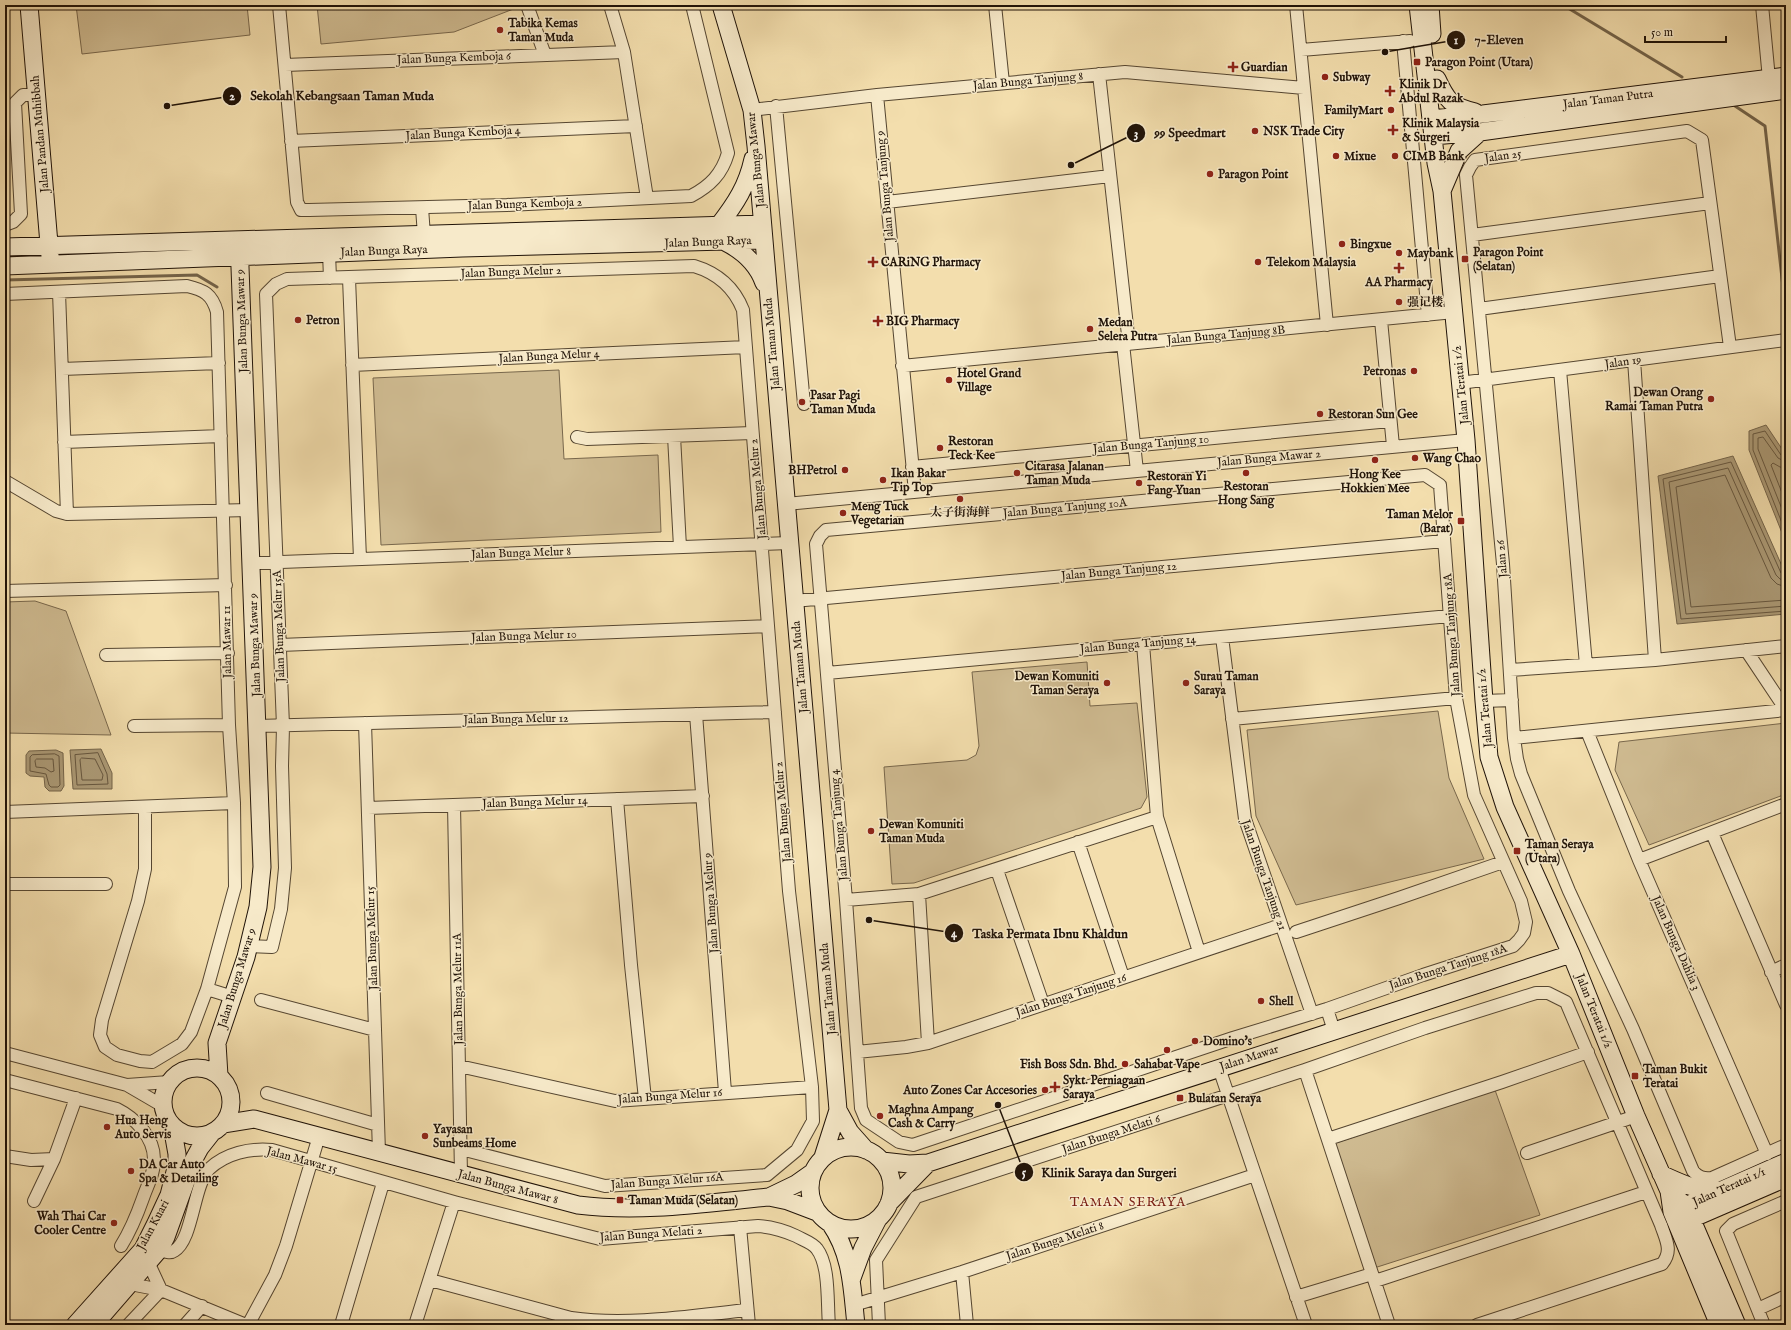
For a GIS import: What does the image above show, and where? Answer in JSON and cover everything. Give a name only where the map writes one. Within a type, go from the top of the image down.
[{"type":"street","name":"Jalan Pandan Muhibbah","points":[[29,5],[50,264]]},
{"type":"street","points":[[279,5],[291,141]]},
{"type":"street","points":[[527,5],[545,55]]},
{"type":"street","points":[[610,5],[624,52],[647,198]]},
{"type":"street","name":"Jalan Bunga Kemboja 2","points":[[291,141],[297,202],[301,210],[422,208],[691,196],[704,189],[720,172],[724,167],[728,153],[696,15],[692,5]]},
{"type":"street","name":"Jalan Bunga Mawar","points":[[721,5],[752,110],[762,232]]},
{"type":"street","points":[[995,5],[1003,83]]},
{"type":"street","points":[[1296,5],[1327,325]]},
{"type":"street","name":"Jalan Teratai 1/2","points":[[1418,5],[1422,40],[1439,136],[1442,191],[1466,440],[1489,757],[1505,807],[1571,954],[1661,1174],[1736,1325]]},
{"type":"street","name":"Jalan Teratai 1/2","points":[[1430,5],[1437,79],[1436,119]]},
{"type":"street","points":[[1762,5],[1778,78]]},
{"type":"street","points":[[1301,50],[1422,40]]},
{"type":"street","points":[[1403,41],[1428,315]]},
{"type":"street","name":"Jalan Bunga Kemboja 6","points":[[285,65],[624,52]]},
{"type":"street","name":"Jalan Bunga Tanjung 8","points":[[752,110],[876,95],[1125,72],[1304,88]]},
{"type":"street","points":[[1099,74],[1110,176],[1137,470]]},
{"type":"street","name":"Jalan Taman Putra","points":[[1436,119],[1778,78]]},
{"type":"street","points":[[1437,79],[1442,90],[1454,106],[1483,114]]},
{"type":"street","name":"Jalan Taman Putra","points":[[1439,136],[1480,132],[1786,90]]},
{"type":"street","points":[[5,225],[13,222],[21,214],[15,103],[23,96],[37,95]]},
{"type":"street","name":"Jalan Bunga Tanjung 9","points":[[876,95],[915,492]]},
{"type":"street","points":[[776,106],[804,404]]},
{"type":"street","name":"Jalan Bunga Kemboja 4","points":[[291,141],[636,126]]},
{"type":"street","name":"Jalan 25","points":[[1486,380],[1466,175],[1476,160],[1687,131],[1702,140],[1710,203]]},
{"type":"street","points":[[1442,191],[1459,151],[1480,132]]},
{"type":"street","points":[[719,225],[742,192],[750,171],[756,146]]},
{"type":"street","points":[[887,202],[1110,176]]},
{"type":"street","points":[[1472,235],[1710,203],[1730,348]]},
{"type":"street","points":[[422,208],[424,235]]},
{"type":"street","name":"Jalan Bunga Raya","points":[[5,266],[50,264],[424,235],[719,225],[762,232]]},
{"type":"street","name":"Jalan Bunga Raya","points":[[5,247],[49,246],[239,249],[329,253],[725,242],[762,232]]},
{"type":"street","name":"Jalan Taman Muda","points":[[762,232],[838,1110],[823,1157]]},
{"type":"street","points":[[725,242],[744,253],[753,263],[761,274],[768,294]]},
{"type":"street","name":"Jalan Bunga Mawar 9","points":[[219,1076],[217,1043],[249,946],[258,907],[262,866],[252,563],[239,249]]},
{"type":"street","points":[[329,253],[330,278]]},
{"type":"street","name":"Jalan Bunga Melur 2","points":[[276,284],[287,279],[694,266],[717,276],[734,292],[743,310],[752,433],[763,544],[789,891],[812,1087],[813,1121],[797,1150]]},
{"type":"street","points":[[1479,309],[1720,276]]},
{"type":"street","points":[[349,278],[360,559]]},
{"type":"street","name":"Jalan Bunga Melur 15A","points":[[249,946],[272,947],[281,909],[285,868],[282,766],[283,726],[266,294],[276,284]]},
{"type":"street","name":"Jalan Mawar 11","points":[[59,292],[187,286],[199,289],[208,294],[214,303],[217,312],[224,511],[229,725],[234,804],[234,886],[207,989],[191,1032],[182,1044],[152,1062],[140,1061],[117,1055],[105,1047],[100,1035],[102,1020],[133,920],[145,869],[145,807]]},
{"type":"street","points":[[5,294],[59,292],[67,514]]},
{"type":"street","name":"Jalan Bunga Tanjung 8B","points":[[902,366],[1454,312]]},
{"type":"street","points":[[1381,320],[1393,446]]},
{"type":"street","name":"Jalan 19","points":[[1460,383],[1786,340]]},
{"type":"street","name":"Jalan Bunga Melur 4","points":[[352,365],[746,347]]},
{"type":"street","points":[[1634,360],[1655,660]]},
{"type":"street","points":[[62,369],[219,363]]},
{"type":"street","points":[[1560,370],[1586,665]]},
{"type":"street","name":"Jalan 26","points":[[1486,380],[1503,564],[1514,738]]},
{"type":"street","name":"Jalan Bunga Tanjung 10","points":[[912,467],[1390,421]]},
{"type":"street","points":[[577,437],[587,439],[752,433]]},
{"type":"street","points":[[64,442],[221,436]]},
{"type":"street","points":[[674,436],[680,547]]},
{"type":"street","name":"Jalan Bunga Mawar 2","points":[[786,504],[1466,440]]},
{"type":"street","name":"Jalan Bunga Tanjung 18A","points":[[913,1146],[1513,946],[1519,940],[1524,933],[1526,922],[1522,901],[1503,862],[1474,795],[1467,761],[1456,698],[1440,485],[1425,475]]},
{"type":"street","name":"Jalan Bunga Tanjung 10A","points":[[820,599],[816,544],[820,536],[826,530],[1425,475]]},
{"type":"street","points":[[5,481],[56,511],[67,514],[250,510]]},
{"type":"street","name":"Jalan Bunga Tanjung 12","points":[[794,602],[1444,541]]},
{"type":"street","name":"Jalan Bunga Melur 8","points":[[252,563],[789,542]]},
{"type":"street","points":[[5,591],[226,585]]},
{"type":"street","name":"Jalan Bunga Tanjung 4","points":[[820,599],[846,900],[861,1108],[866,1120],[899,1142],[913,1146]]},
{"type":"street","name":"Jalan Bunga Tanjung 14","points":[[827,673],[1450,616]]},
{"type":"street","name":"Jalan Bunga Melur 10","points":[[280,645],[768,626]]},
{"type":"street","name":"Jalan Bunga Tanjung 21","points":[[1222,637],[1245,819],[1312,1014]]},
{"type":"street","points":[[1143,644],[1157,817],[1199,952]]},
{"type":"street","points":[[1510,670],[1655,660],[1786,646]]},
{"type":"street","points":[[1746,650],[1786,710],[1514,738],[1517,759],[1522,774],[1569,891],[1633,1029],[1693,1171],[1696,1175],[1704,1178],[1712,1178],[1786,1145]]},
{"type":"street","points":[[106,655],[228,653]]},
{"type":"street","points":[[1232,719],[1456,698]]},
{"type":"street","points":[[1484,701],[1512,700]]},
{"type":"street","name":"Jalan Bunga Melur 12","points":[[257,726],[775,712]]},
{"type":"street","name":"Jalan Bunga Melur 9","points":[[696,714],[725,1092]]},
{"type":"street","name":"Jalan Bunga Melur 15","points":[[365,723],[378,1152]]},
{"type":"street","points":[[134,726],[229,725]]},
{"type":"street","name":"Jalan Bunga Dahlia 3","points":[[1587,731],[1639,860],[1767,1154]]},
{"type":"street","points":[[1467,761],[1489,757]]},
{"type":"street","name":"Jalan Bunga Melur 14","points":[[368,808],[703,796]]},
{"type":"street","points":[[617,799],[631,965],[645,1099]]},
{"type":"street","points":[[5,812],[234,804]]},
{"type":"street","points":[[1639,860],[1786,804]]},
{"type":"street","name":"Jalan Bunga Melur 11A","points":[[454,805],[461,1174]]},
{"type":"street","points":[[846,900],[919,894],[1157,817]]},
{"type":"street","points":[[1712,833],[1786,1005]]},
{"type":"street","points":[[1078,842],[1123,977]]},
{"type":"street","points":[[1296,932],[1503,862]]},
{"type":"street","points":[[997,870],[1043,1004]]},
{"type":"street","points":[[5,884],[106,884]]},
{"type":"street","points":[[919,894],[928,1043]]},
{"type":"street","name":"Jalan Bunga Tanjung 16","points":[[857,1052],[906,1047],[928,1043],[1281,925]]},
{"type":"street","name":"Jalan Mawar","points":[[882,1161],[909,1164],[928,1163],[1571,954]]},
{"type":"street","points":[[1771,972],[1786,965]]},
{"type":"street","points":[[207,989],[232,996]]},
{"type":"street","name":"Jalan Bunga Melati 6","points":[[876,1298],[876,1260],[916,1197],[1228,1096],[1425,1028],[1536,993],[1548,993],[1566,1002]]},
{"type":"street","points":[[260,1000],[375,1030]]},
{"type":"street","name":"Jalan Teratai 1/2","points":[[1477,1325],[1662,1264],[1666,1259],[1669,1248],[1566,1002]]},
{"type":"street","points":[[1327,1009],[1334,1031]]},
{"type":"street","name":"Jalan Bunga Mawar 9","points":[[193,1068],[217,1043]]},
{"type":"street","points":[[1328,1139],[1588,1052]]},
{"type":"street","points":[[5,1053],[127,1085],[163,1106]]},
{"type":"street","name":"Jalan Bunga Melur 16","points":[[459,1066],[615,1101],[812,1087]]},
{"type":"street","points":[[230,1092],[231,1103],[229,1114],[217,1129],[201,1136],[190,1136],[181,1133],[172,1126],[166,1117],[163,1106],[163,1098],[169,1082],[184,1071],[193,1068],[202,1068],[219,1076],[230,1092],[254,1119]]},
{"type":"street","points":[[1219,1068],[1306,1325]]},
{"type":"street","points":[[1305,1070],[1389,1325]]},
{"type":"street","points":[[5,1080],[117,1109],[129,1115],[147,1136],[153,1151],[153,1171],[134,1224],[123,1242],[146,1256],[161,1290]]},
{"type":"street","points":[[127,1085],[169,1082]]},
{"type":"street","points":[[267,1093],[378,1125]]},
{"type":"street","points":[[34,1201],[54,1159],[76,1098]]},
{"type":"street","name":"Jalan Taman Muda","points":[[838,1110],[850,1132],[866,1150]]},
{"type":"street","points":[[1527,1153],[1636,1116]]},
{"type":"street","name":"Jalan Bunga Mawar 8","points":[[217,1129],[254,1119],[578,1205],[608,1208],[638,1208],[769,1197],[788,1200],[824,1218]]},
{"type":"street","name":"Jalan Kuari","points":[[94,1325],[130,1284],[146,1256],[169,1195],[175,1174],[177,1154],[172,1126]]},
{"type":"street","name":"Jalan Kuari","points":[[75,1325],[146,1256],[160,1250],[166,1238],[194,1159],[200,1148],[217,1129]]},
{"type":"street","points":[[130,1284],[161,1290],[250,1325],[275,1275],[286,1246],[319,1136]]},
{"type":"street","points":[[852,1278],[863,1248],[878,1219],[889,1203],[892,1194],[892,1181],[887,1168],[882,1161],[866,1150],[855,1147],[844,1147],[823,1157],[813,1172],[810,1186],[811,1199],[839,1236],[844,1246],[852,1278],[856,1325]]},
{"type":"street","name":"Jalan Bunga Melur 16A","points":[[461,1148],[605,1186],[767,1175],[797,1150]]},
{"type":"street","name":"Jalan Mawar 15","points":[[160,1250],[170,1253],[180,1245],[190,1223],[201,1182],[209,1170],[227,1158],[244,1150],[272,1150],[383,1183],[454,1202]]},
{"type":"street","points":[[5,1156],[31,1160],[54,1159]]},
{"type":"street","name":"Jalan Teratai 1/1","points":[[1682,1216],[1722,1190],[1786,1162]]},
{"type":"street","name":"Jalan Mawar","points":[[889,1203],[928,1163]]},
{"type":"street","name":"Jalan Bunga Mawar 8","points":[[769,1197],[796,1184],[813,1172]]},
{"type":"street","points":[[1661,1174],[1692,1188],[1703,1190],[1722,1190]]},
{"type":"street","name":"Jalan Bunga Melati 8","points":[[854,1305],[962,1272],[1255,1175]]},
{"type":"street","name":"Jalan Teratai 1/1","points":[[1682,1216],[1786,1178]]},
{"type":"street","points":[[341,1325],[383,1183]]},
{"type":"street","points":[[1296,1298],[1374,1278],[1646,1192]]},
{"type":"street","points":[[1764,1325],[1726,1231],[1733,1224],[1786,1201]]},
{"type":"street","points":[[415,1325],[454,1202]]},
{"type":"street","name":"Jalan Bunga Melati 2","points":[[454,1202],[600,1238],[740,1228],[769,1227],[780,1229],[807,1241],[817,1248],[822,1257],[825,1269],[829,1325]]},
{"type":"street","name":"Jalan Teratai 1/2","points":[[1682,1216],[1719,1325]]},
{"type":"street","points":[[824,1218],[839,1227],[855,1228],[870,1225],[878,1219]]},
{"type":"street","points":[[740,1228],[749,1325]]},
{"type":"street","points":[[962,1272],[966,1325]]},
{"type":"street","points":[[430,1280],[570,1322],[666,1322],[747,1310]]},
{"type":"street","points":[[128,1325],[161,1290]]},
{"type":"street","points":[[1758,1309],[1786,1296]]},
{"type":"street","points":[[876,1298],[879,1325]]},
{"type":"street","points":[[185,1325],[202,1306]]},
{"type":"shaded area","points":[[76,5],[247,5],[250,35],[82,54]]},
{"type":"shaded area","points":[[317,5],[515,5],[516,8],[454,32],[321,44]]},
{"type":"shaded area","points":[[559,370],[564,459],[658,455],[661,532],[381,545],[373,378]]},
{"type":"shaded area","points":[[35,601],[66,611],[111,735],[5,733],[5,602]]},
{"type":"shaded area","points":[[1087,662],[1090,706],[1137,703],[1147,797],[1141,808],[914,883],[892,884],[884,767],[967,760],[976,755],[979,746],[972,672]]},
{"type":"shaded area","points":[[1438,711],[1449,778],[1484,859],[1296,905],[1256,816],[1247,730]]},
{"type":"shaded area","points":[[1786,723],[1786,794],[1649,845],[1615,770],[1619,742]]},
{"type":"shaded area","points":[[1495,1090],[1540,1215],[1371,1269],[1333,1144]]},
{"type":"water","points":[[1766,425],[1786,455],[1786,543],[1749,450],[1749,431]]},
{"type":"water","points":[[1733,456],[1786,575],[1786,614],[1677,624],[1658,476]]},
{"type":"water","points":[[101,749],[112,773],[112,789],[73,789],[70,750]]},
{"type":"water","points":[[56,750],[63,753],[64,786],[61,791],[49,791],[45,787],[44,777],[30,776],[26,773],[26,755],[29,751]]},
{"type":"waterway","points":[[1563,5],[1682,77]]},
{"type":"waterway","points":[[1735,106],[1765,126],[1786,314]]},
{"type":"waterway","points":[[5,280],[197,275],[217,287]]},
{"type":"place","name":"Tabika Kemas Taman Muda","points":[[500,30]]},
{"type":"place","name":"7-Eleven","points":[[1385,52]]},
{"type":"place","name":"Paragon Point (Utara)","points":[[1417,62]]},
{"type":"place","name":"Guardian","points":[[1233,67]]},
{"type":"place","name":"Subway","points":[[1325,77]]},
{"type":"place","name":"Klinik Dr Abdul Razak","points":[[1390,91]]},
{"type":"place","name":"Sekolah Kebangsaan Taman Muda","points":[[167,106]]},
{"type":"place","name":"FamilyMart","points":[[1391,110]]},
{"type":"place","name":"Klinik Malaysia & Surgeri","points":[[1393,130]]},
{"type":"place","name":"NSK Trade City","points":[[1255,131]]},
{"type":"place","name":"Mixue","points":[[1336,156]]},
{"type":"place","name":"CIMB Bank","points":[[1395,156]]},
{"type":"place","name":"99 Speedmart","points":[[1071,165]]},
{"type":"place","name":"Paragon Point","points":[[1210,174]]},
{"type":"place","name":"Bingxue","points":[[1342,244]]},
{"type":"place","name":"Maybank","points":[[1399,253]]},
{"type":"place","name":"Paragon Point (Selatan)","points":[[1465,259]]},
{"type":"place","name":"CARiNG Pharmacy","points":[[873,262]]},
{"type":"place","name":"Telekom Malaysia","points":[[1258,262]]},
{"type":"place","name":"AA Pharmacy","points":[[1399,268]]},
{"type":"place","name":"强记楼","points":[[1399,302]]},
{"type":"place","name":"Petron","points":[[298,320]]},
{"type":"place","name":"BIG Pharmacy","points":[[878,321]]},
{"type":"place","name":"Medan Selera Putra","points":[[1090,329]]},
{"type":"place","name":"Petronas","points":[[1414,371]]},
{"type":"place","name":"Hotel Grand Village","points":[[949,380]]},
{"type":"place","name":"Dewan Orang Ramai Taman Putra","points":[[1711,399]]},
{"type":"place","name":"Pasar Pagi Taman Muda","points":[[802,402]]},
{"type":"place","name":"Restoran Sun Gee","points":[[1320,414]]},
{"type":"place","name":"Restoran Teck Kee","points":[[940,448]]},
{"type":"place","name":"Wang Chao","points":[[1415,458]]},
{"type":"place","name":"Hong Kee Hokkien Mee","points":[[1375,460]]},
{"type":"place","name":"BHPetrol","points":[[845,470]]},
{"type":"place","name":"Citarasa Jalanan Taman Muda","points":[[1017,473]]},
{"type":"place","name":"Restoran Hong Sang","points":[[1246,473]]},
{"type":"place","name":"Ikan Bakar Tip Top","points":[[883,480]]},
{"type":"place","name":"Restoran Yi Fang Yuan","points":[[1139,483]]},
{"type":"place","name":"太子街海鲜","points":[[960,499]]},
{"type":"place","name":"Meng Tuck Vegetarian","points":[[843,513]]},
{"type":"place","name":"Taman Melor (Barat)","points":[[1461,521]]},
{"type":"place","name":"Dewan Komuniti Taman Seraya","points":[[1107,683]]},
{"type":"place","name":"Surau Taman Saraya","points":[[1186,683]]},
{"type":"place","name":"Dewan Komuniti Taman Muda","points":[[871,831]]},
{"type":"place","name":"Taman Seraya (Utara)","points":[[1517,851]]},
{"type":"place","name":"Taska Permata Ibnu Khaldun","points":[[869,920]]},
{"type":"place","name":"Shell","points":[[1261,1001]]},
{"type":"place","name":"Domino's","points":[[1195,1041]]},
{"type":"place","name":"Sahabat Vape","points":[[1167,1050]]},
{"type":"place","name":"Fish Boss Sdn. Bhd.","points":[[1125,1064]]},
{"type":"place","name":"Taman Bukit Teratai","points":[[1635,1076]]},
{"type":"place","name":"Sykt. Perniagaan Saraya","points":[[1055,1087]]},
{"type":"place","name":"Auto Zones Car Accesories","points":[[1045,1090]]},
{"type":"place","name":"Bulatan Seraya","points":[[1180,1098]]},
{"type":"place","name":"Klinik Saraya dan Surgeri","points":[[998,1105]]},
{"type":"place","name":"Maghna Ampang Cash & Carry","points":[[880,1116]]},
{"type":"place","name":"Hua Heng Auto Servis","points":[[107,1127]]},
{"type":"place","name":"Yayasan Sunbeams Home","points":[[425,1136]]},
{"type":"place","name":"DA Car Auto Spa & Detailing","points":[[131,1171]]},
{"type":"place","name":"Taman Muda (Selatan)","points":[[620,1200]]},
{"type":"place","name":"Wah Thai Car Cooler Centre","points":[[114,1223]]},
{"type":"district","name":"TAMAN SERAYA","points":[[1128,1202]]}]
